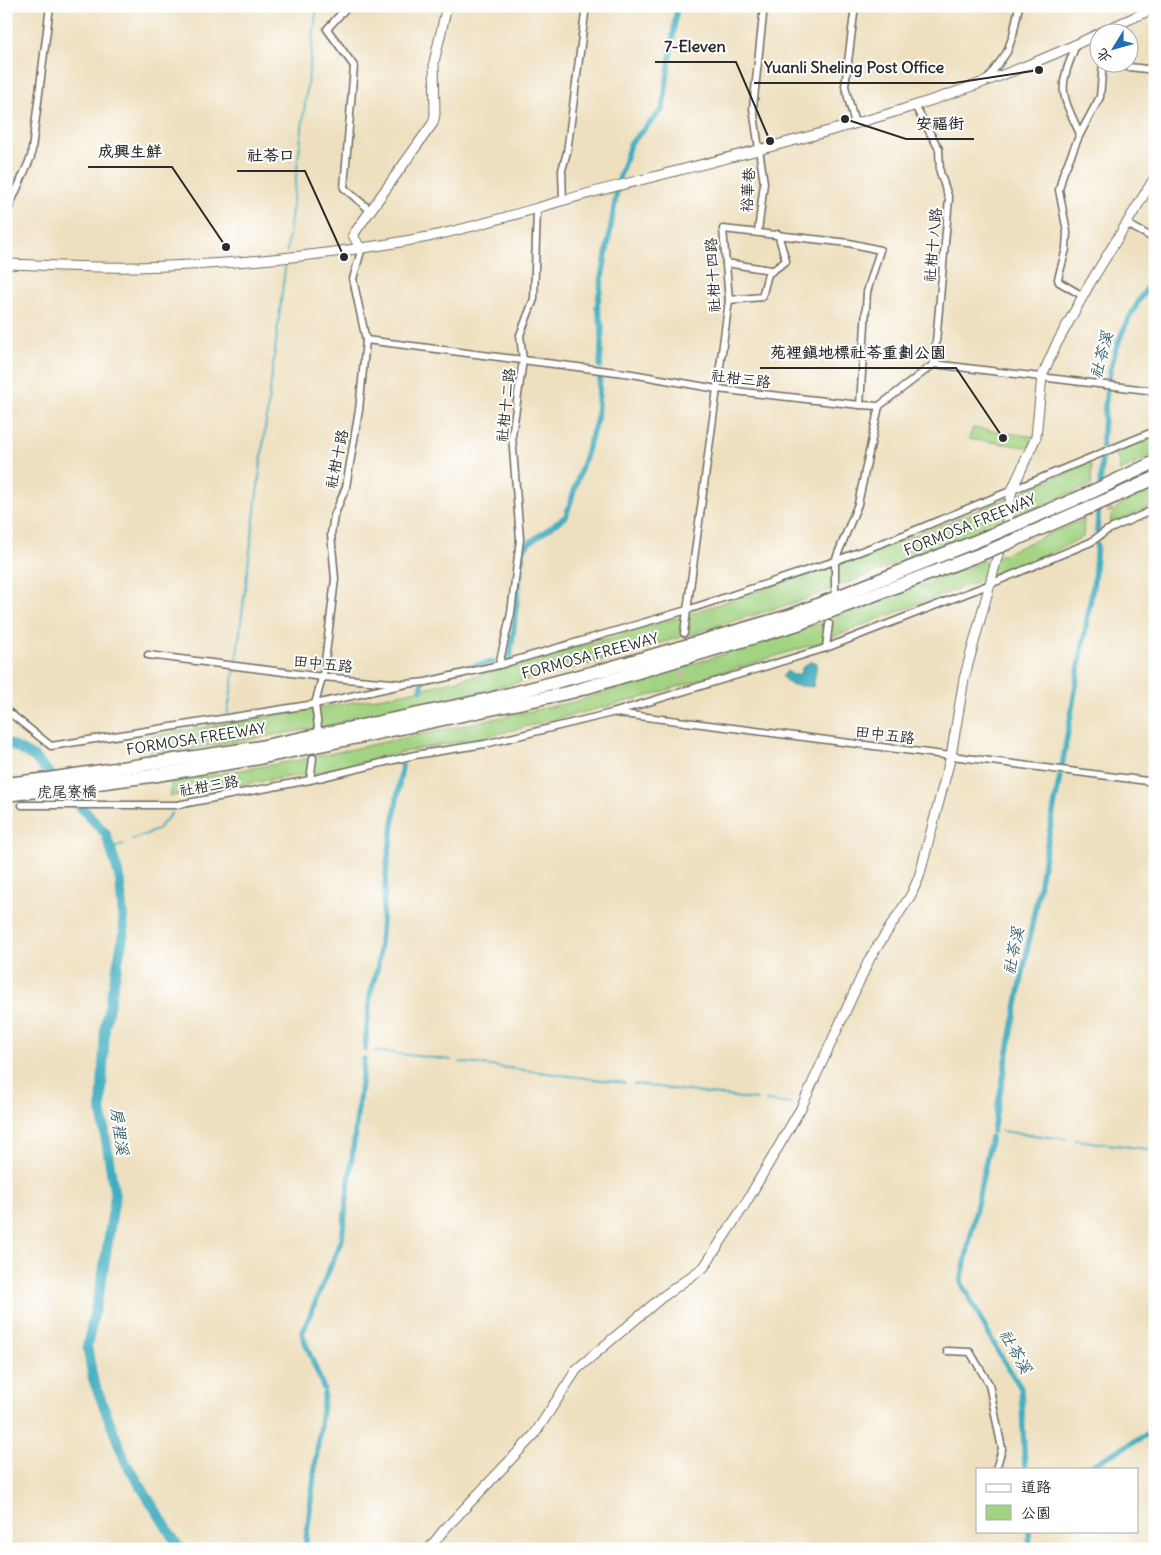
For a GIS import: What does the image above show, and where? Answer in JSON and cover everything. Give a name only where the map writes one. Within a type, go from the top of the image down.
[{"type":"highway","name":"FORMOSA FREEWAY","points":[[6,784],[255,748],[490,699],[606,670],[792,615],[984,538],[1083,496],[1155,462]]},
{"type":"highway","name":"FORMOSA FREEWAY","points":[[6,795],[151,776],[259,758],[571,692],[798,624],[1008,543],[1155,478]]},
{"type":"street","points":[[6,214],[31,157],[50,6]]},
{"type":"street","points":[[348,6],[327,29],[354,66],[344,188],[370,210]]},
{"type":"street","points":[[360,248],[353,235],[433,123],[436,115],[434,62],[447,6]]},
{"type":"street","points":[[563,200],[562,170],[567,152],[586,6]]},
{"type":"street","points":[[761,150],[753,108],[764,6]]},
{"type":"street","points":[[855,6],[845,86],[855,124]]},
{"type":"street","points":[[987,80],[1007,52],[1013,35],[1019,6]]},
{"type":"street","points":[[1124,22],[1155,8]]},
{"type":"street","points":[[6,264],[134,267],[208,264],[360,248],[436,235],[538,209],[605,189],[761,150],[915,106],[987,80],[1088,39]]},
{"type":"street","points":[[1076,45],[1062,84],[1066,103],[1080,134]]},
{"type":"street","points":[[1083,296],[1059,282],[1058,278],[1066,249],[1067,232],[1059,190],[1063,174],[1080,134],[1100,97],[1103,64],[1155,70]]},
{"type":"street","name":"社柑十八路","points":[[915,106],[939,149],[940,172],[949,199],[934,364]]},
{"type":"street","name":"裕華巷","points":[[758,232],[764,183],[761,150]]},
{"type":"street","points":[[429,1549],[443,1531],[534,1435],[578,1369],[661,1298],[704,1267],[744,1206],[801,1108],[870,958],[911,895],[918,877],[951,756],[964,679],[988,585],[1006,525],[1012,490],[1036,438],[1042,376],[1056,345],[1083,296],[1155,177]]},
{"type":"street","name":"社柑十二路","points":[[499,665],[512,613],[520,539],[512,436],[524,360],[520,335],[534,299],[538,209]]},
{"type":"street","points":[[1127,224],[1155,239]]},
{"type":"street","name":"社柑十四路","points":[[684,633],[729,300],[723,229],[849,242],[880,250],[866,292],[860,405]]},
{"type":"street","points":[[729,300],[762,297],[768,274],[786,261],[778,234]]},
{"type":"street","name":"社柑十路","points":[[315,704],[323,677],[336,579],[331,534],[334,516],[346,487],[359,410],[366,340],[354,279],[361,251],[360,248]]},
{"type":"street","points":[[726,263],[771,270]]},
{"type":"street","name":"社柑三路","points":[[366,340],[632,374],[717,389],[879,406]]},
{"type":"street","points":[[835,590],[835,561],[858,504],[879,406],[934,364],[1155,391]]},
{"type":"street","points":[[6,710],[51,746],[315,704],[499,665],[687,610],[835,561],[1155,431]]},
{"type":"street","name":"社柑三路","points":[[111,804],[195,803],[310,780],[415,755],[485,744],[612,713],[826,648],[988,585],[1091,542],[1106,531],[1155,509]]},
{"type":"street","points":[[826,648],[829,624]]},
{"type":"street","name":"田中五路","points":[[148,656],[323,677],[406,684]]},
{"type":"street","points":[[315,704],[318,728]]},
{"type":"street","name":"田中五路","points":[[612,713],[1155,782]]},
{"type":"street","points":[[310,780],[313,758]]},
{"type":"street","name":"虎尾寮橋","points":[[22,805],[111,804]]},
{"type":"street","points":[[947,1351],[970,1352],[988,1384],[1002,1449],[996,1468]]},
{"type":"green space","points":[[973,428],[1036,437],[1033,448],[969,439]]},
{"type":"green space","points":[[1155,434],[1155,454],[1120,471],[1116,450]]},
{"type":"green space","points":[[1089,463],[1092,467],[1091,485],[948,544],[800,601],[604,660],[492,689],[321,727],[150,756],[145,737],[395,695],[507,668],[680,617],[838,564],[972,513]]},
{"type":"green space","points":[[1155,489],[1155,504],[1111,525],[1111,517],[1119,506]]},
{"type":"green space","points":[[1084,519],[1083,537],[1055,551],[814,644],[648,696],[485,737],[403,752],[316,773],[249,783],[227,789],[170,796],[171,782],[300,760],[578,701],[820,623],[1006,553]]},
{"type":"water","points":[[811,661],[817,663],[813,687],[791,685],[782,677],[787,671],[793,675],[800,674],[802,668]]},
{"type":"waterway","points":[[287,251],[317,6]]},
{"type":"waterway","points":[[600,366],[602,327],[597,307],[619,179],[630,144],[663,109],[677,6]]},
{"type":"waterway","points":[[236,663],[286,261]]},
{"type":"waterway","name":"社苓溪","points":[[1102,447],[1107,391],[1114,355],[1127,321],[1155,278]]},
{"type":"waterway","points":[[510,659],[523,550],[529,543],[566,516],[597,419],[600,375]]},
{"type":"waterway","name":"社苓溪","points":[[1100,488],[1102,455]]},
{"type":"waterway","name":"社苓溪","points":[[1097,532],[1099,504]]},
{"type":"waterway","name":"社苓溪","points":[[1062,766],[1094,580],[1097,544]]},
{"type":"waterway","points":[[421,690],[423,677],[493,662]]},
{"type":"waterway","points":[[227,716],[235,668]]},
{"type":"waterway","name":"房裡溪","points":[[6,742],[34,757],[106,834],[120,879],[124,932],[105,1027],[101,1109],[115,1197],[102,1279],[87,1346],[93,1379],[126,1463],[180,1549]]},
{"type":"waterway","points":[[365,1050],[370,995],[378,966],[387,864],[402,766]]},
{"type":"waterway","name":"社苓溪","points":[[993,1131],[1060,776]]},
{"type":"waterway","points":[[132,840],[157,830],[172,813]]},
{"type":"waterway","points":[[111,850],[123,844]]},
{"type":"waterway","points":[[375,1051],[451,1060]]},
{"type":"waterway","points":[[324,1389],[302,1334],[342,1239],[364,1059]]},
{"type":"waterway","points":[[460,1062],[625,1083]]},
{"type":"waterway","points":[[634,1084],[757,1100]]},
{"type":"waterway","points":[[766,1101],[791,1104]]},
{"type":"waterway","points":[[1001,1131],[1066,1139]]},
{"type":"waterway","name":"社苓溪","points":[[991,1137],[961,1282],[997,1350],[1021,1388],[1025,1468]]},
{"type":"waterway","points":[[1075,1140],[1155,1150]]},
{"type":"waterway","points":[[305,1549],[324,1394]]},
{"type":"waterway","points":[[1087,1468],[1155,1430]]},
{"type":"waterway","points":[[1029,1532],[1030,1549]]},
{"type":"tunnel","points":[[1110,476],[1110,513]]},
{"type":"tunnel","points":[[680,676],[682,658]]},
{"type":"place","name":"Yuanli Sheling Post Office","points":[[1039,70]]},
{"type":"place","name":"安福街","points":[[845,119]]},
{"type":"place","name":"7-Eleven","points":[[770,141]]},
{"type":"place","name":"成興生鮮","points":[[226,247]]},
{"type":"place","name":"社苓口","points":[[344,257]]},
{"type":"place","name":"苑裡鎮地標社苓重劃公園","points":[[1003,438]]}]
